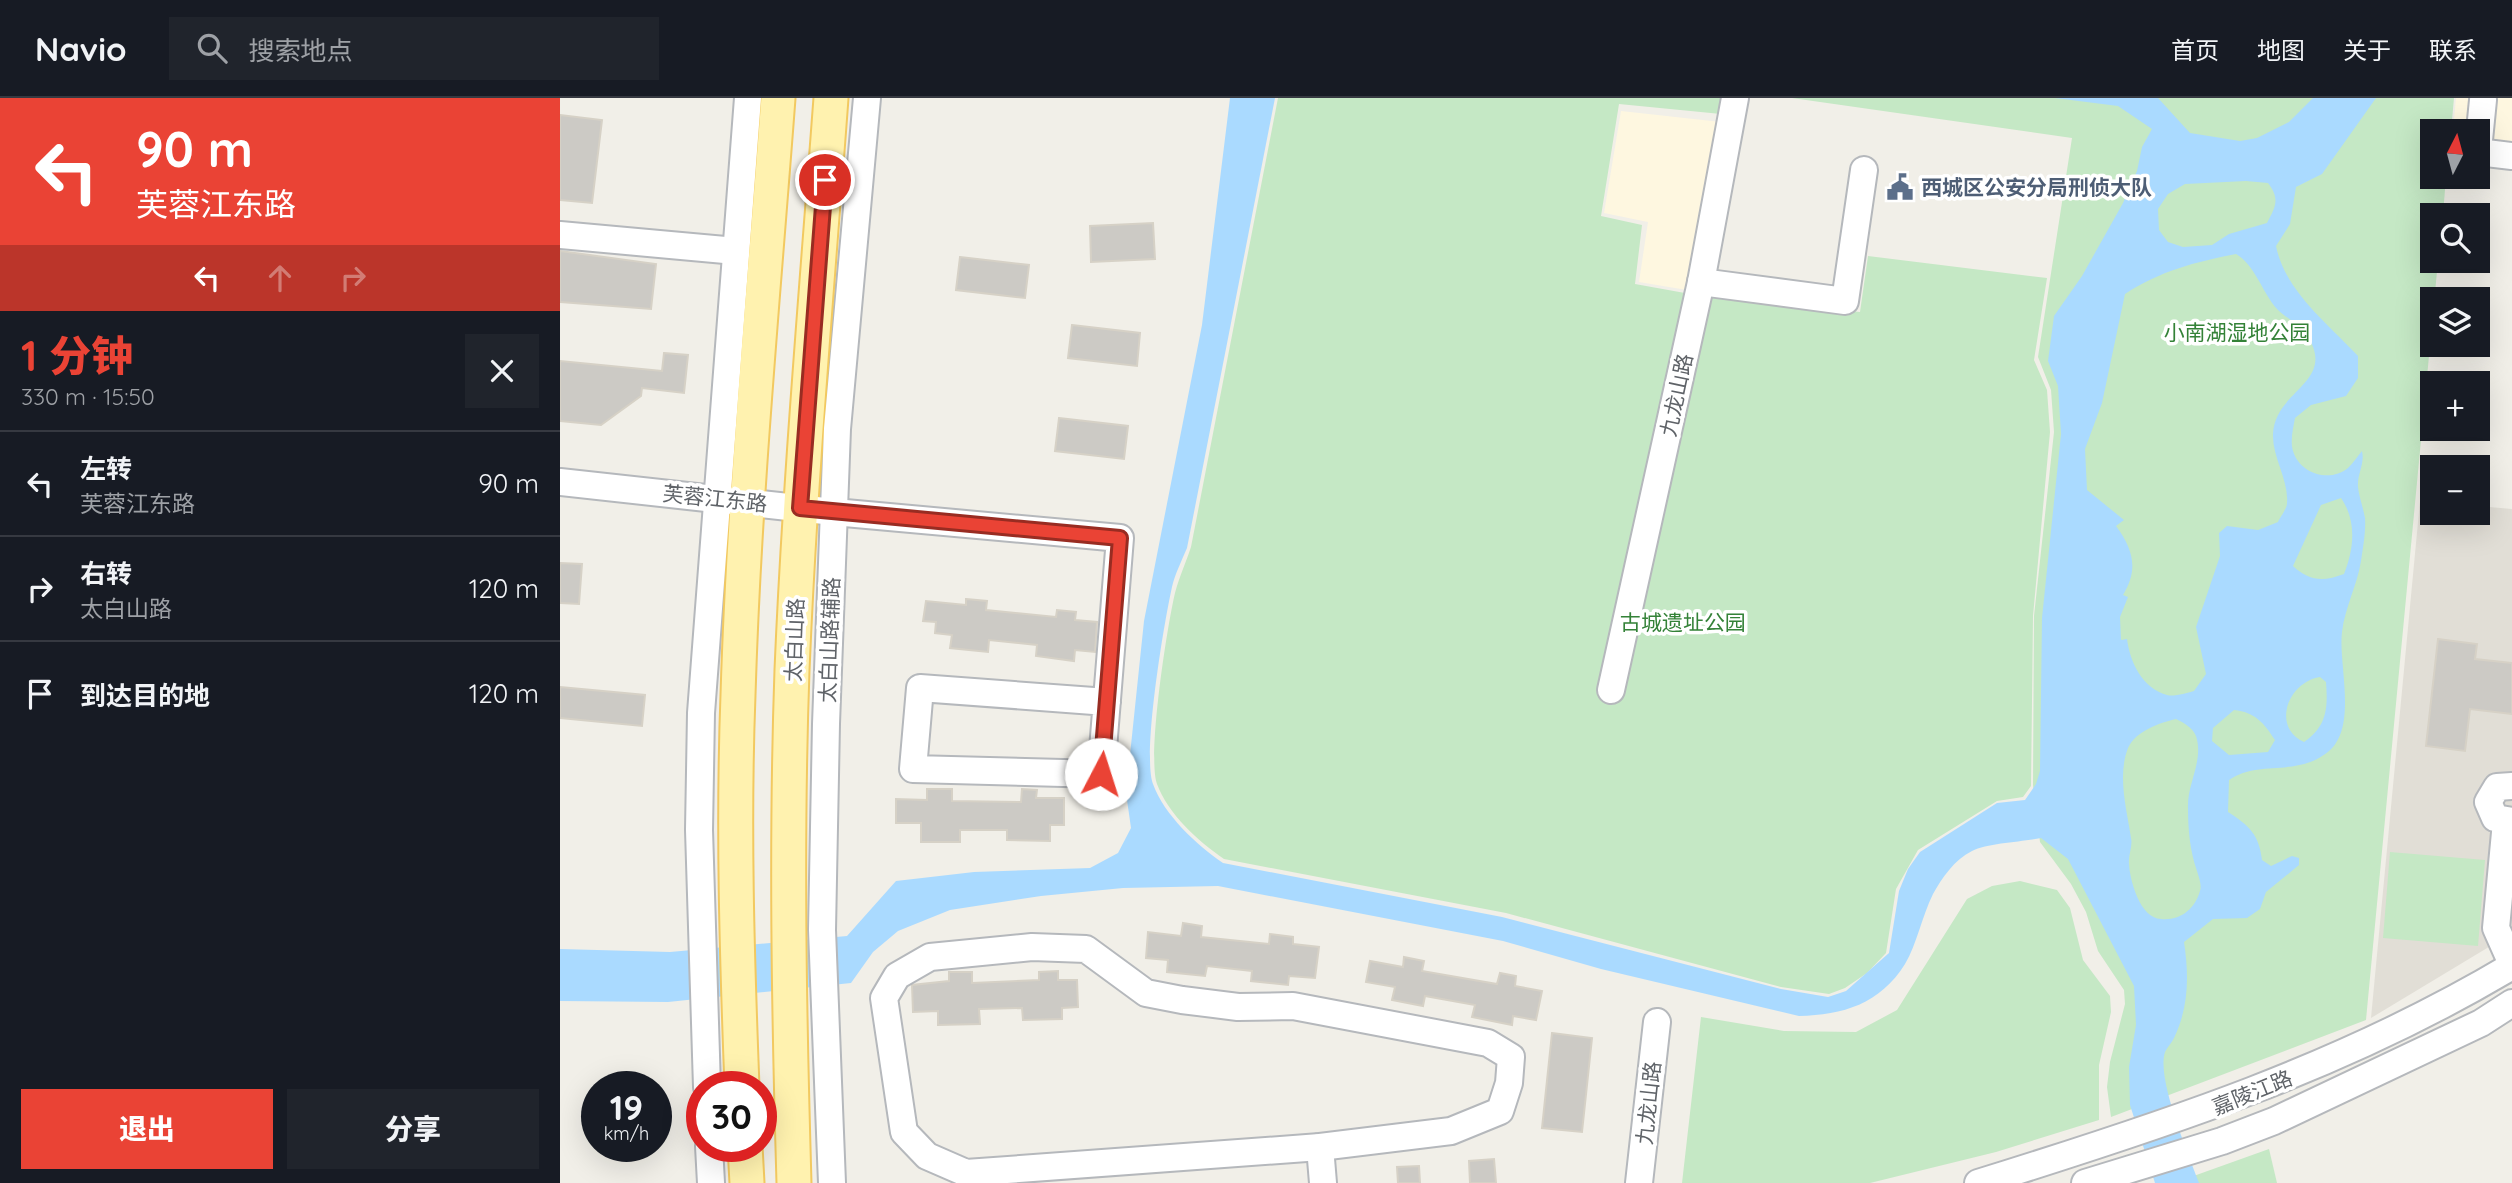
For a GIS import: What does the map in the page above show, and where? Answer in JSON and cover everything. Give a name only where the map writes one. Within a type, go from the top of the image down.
[{"type":"main road","points":[[741,1071],[735,828],[738,695],[731,500],[778,98]]},
{"type":"main road","name":"太白山路","points":[[794,1183],[788,1006],[792,671],[800,508],[831,98]]},
{"type":"main road","points":[[746,1162],[747,1183]]},
{"type":"street","points":[[706,1071],[699,830],[701,713],[731,500],[736,251],[748,98]]},
{"type":"street","name":"太白山路辅路","points":[[832,1183],[822,930],[834,512],[837,429],[867,98]]},
{"type":"street","name":"九龙山路","points":[[1611,690],[1701,282],[1735,99]]},
{"type":"street","points":[[2481,119],[2483,100]]},
{"type":"street","points":[[2490,153],[2512,156]]},
{"type":"street","points":[[1701,282],[1845,301],[1864,170]]},
{"type":"street","points":[[560,235],[736,251]]},
{"type":"street","name":"芙蓉江东路","points":[[560,481],[834,512],[1120,538],[1107,702]]},
{"type":"street","points":[[920,688],[1107,702],[1101,774],[913,769],[920,688]]},
{"type":"street","points":[[2512,786],[2497,787],[2488,802],[2491,814],[2509,822],[2496,928],[2512,965]]},
{"type":"street","points":[[1032,947],[1086,949],[1146,993],[1238,1007],[1293,1006],[1488,1044],[1511,1057],[1509,1083],[1500,1111],[1451,1131],[1320,1147],[966,1173],[927,1156],[904,1132],[884,998],[897,976],[930,957],[1032,947]]},
{"type":"street","name":"嘉陵江路","points":[[1978,1183],[2203,1112],[2272,1085],[2442,1008],[2512,965]]},
{"type":"street","name":"嘉陵江路","points":[[2085,1183],[2213,1144],[2274,1121],[2481,1023],[2512,1003]]},
{"type":"street","name":"九龙山路","points":[[1639,1183],[1657,1022]]},
{"type":"street","points":[[1320,1147],[1323,1183]]},
{"type":"street","points":[[710,1162],[711,1183]]},
{"type":"shaded area","points":[[2456,98],[2512,98],[2512,169],[2490,166],[2490,119],[2454,119]]},
{"type":"shaded area","points":[[1621,111],[1721,122],[1687,290],[1639,282],[1648,222],[1604,213]]},
{"type":"shaded area","points":[[2420,501],[2420,525],[2490,525],[2490,507],[2512,509],[2512,933],[2371,1018]]},
{"type":"green space","name":"古城遗址公园","points":[[1278,98],[1724,98],[1721,114],[1619,104],[1601,216],[1642,225],[1635,284],[1707,297],[1860,312],[1868,256],[2047,278],[2034,360],[2047,390],[2050,432],[2033,616],[2031,786],[2023,797],[1997,801],[1918,850],[1896,889],[1886,953],[1867,973],[1845,988],[1829,994],[1781,987],[1506,913],[1224,859],[1194,835],[1168,806],[1157,784],[1154,747],[1167,633],[1175,593],[1191,547]]},
{"type":"green space","name":"小南湖湿地公园","points":[[1792,98],[2454,98],[2452,119],[2420,119],[2420,189],[2445,189],[2444,203],[2420,203],[2420,273],[2437,273],[2436,287],[2420,287],[2420,357],[2429,357],[2428,371],[2420,371],[2421,441],[2366,1020],[2111,1117],[2107,1087],[2110,1062],[2125,1004],[2124,990],[2098,951],[2086,912],[2071,884],[2040,842],[2033,785],[2034,616],[2054,432],[2051,390],[2038,357],[2072,138]]},
{"type":"green space","points":[[2390,852],[2485,860],[2478,946],[2383,938]]},
{"type":"green space","points":[[2020,881],[2057,890],[2070,908],[2083,960],[2110,996],[2111,1012],[2099,1065],[2099,1120],[1996,1152],[1870,1183],[1682,1183],[1701,1017],[1784,1031],[1856,1032],[1897,1010],[1967,899],[1992,886]]},
{"type":"green space","points":[[2269,1149],[2277,1183],[2174,1183]]},
{"type":"water","points":[[1230,98],[1275,98],[1187,548],[1175,577],[1168,605],[1155,688],[1150,746],[1153,784],[1165,807],[1182,828],[1223,863],[1502,917],[1781,989],[1828,997],[1846,991],[1889,953],[1899,891],[1908,869],[1920,852],[1997,803],[2025,800],[2036,784],[2040,771],[2042,618],[2061,434],[2058,386],[2048,361],[2054,316],[2082,276],[2123,203],[2137,171],[2142,147],[2152,129],[2118,106],[2055,98],[2158,98],[2190,133],[2240,141],[2257,138],[2289,122],[2313,98],[2376,98],[2322,174],[2296,187],[2290,224],[2276,246],[2288,278],[2298,292],[2358,356],[2358,378],[2346,396],[2311,405],[2295,418],[2292,443],[2297,459],[2316,474],[2341,473],[2362,451],[2358,487],[2365,518],[2365,534],[2359,570],[2342,632],[2345,711],[2338,740],[2329,751],[2304,764],[2253,770],[2229,780],[2228,812],[2252,832],[2259,844],[2262,860],[2271,866],[2292,856],[2299,858],[2299,865],[2266,892],[2260,909],[2247,918],[2213,919],[2184,942],[2187,979],[2183,1015],[2165,1052],[2163,1064],[2175,1117],[2199,1183],[2155,1183],[2130,1105],[2129,1067],[2136,1025],[2134,986],[2068,859],[2041,838],[1987,846],[1960,859],[1933,894],[1909,956],[1895,978],[1872,998],[1859,1005],[1815,1015],[1799,1016],[1601,969],[1503,941],[1218,886],[1123,888],[1041,896],[950,910],[898,931],[873,952],[851,983],[668,1002],[560,1001],[560,949],[670,952],[847,936],[896,881],[974,872],[1090,868],[1118,853],[1131,828],[1126,793],[1144,621],[1202,325]],"holes":[[[2246,181],[2268,183],[2274,194],[2274,207],[2267,223],[2229,234],[2212,245],[2183,247],[2168,242],[2159,230],[2158,209],[2168,194],[2185,184]],[[2236,254],[2243,259],[2277,309],[2306,334],[2314,350],[2315,364],[2311,375],[2276,419],[2273,443],[2286,486],[2286,508],[2278,522],[2258,530],[2227,526],[2219,533],[2220,556],[2196,627],[2206,674],[2194,691],[2170,695],[2158,692],[2144,680],[2134,665],[2127,639],[2121,640],[2120,617],[2128,597],[2123,595],[2131,576],[2132,559],[2127,543],[2116,526],[2124,520],[2087,490],[2085,449],[2102,403],[2125,294],[2165,273]],[[2341,498],[2352,526],[2352,545],[2344,574],[2317,579],[2305,575],[2293,566],[2321,505]],[[2320,677],[2326,682],[2327,700],[2322,723],[2304,742],[2294,735],[2286,716],[2292,696],[2299,687]],[[2234,710],[2248,713],[2258,719],[2275,740],[2268,752],[2229,755],[2212,741],[2213,728]],[[2176,719],[2185,724],[2196,736],[2198,745],[2197,763],[2188,799],[2188,816],[2191,848],[2201,889],[2186,912],[2168,919],[2154,917],[2147,912],[2131,880],[2131,841],[2123,781],[2125,759],[2132,742],[2142,732]]]},
{"type":"building","points":[[560,115],[602,120],[592,203],[560,200]]},
{"type":"building","points":[[1153,223],[1155,259],[1091,262],[1090,226]]},
{"type":"building","points":[[560,251],[656,264],[651,309],[560,302]]},
{"type":"building","points":[[960,257],[1029,265],[1025,298],[956,290]]},
{"type":"building","points":[[1072,325],[1140,333],[1137,366],[1068,358]]},
{"type":"building","points":[[664,353],[688,355],[684,393],[642,388],[641,396],[601,425],[560,421],[560,361],[662,371]]},
{"type":"building","points":[[1059,418],[1128,426],[1124,459],[1055,451]]},
{"type":"building","points":[[560,563],[582,564],[579,604],[560,603]]},
{"type":"building","points":[[966,599],[987,601],[986,610],[1056,617],[1057,610],[1076,612],[1075,620],[1097,622],[1095,652],[1075,650],[1074,661],[1036,656],[1037,645],[989,640],[988,652],[950,648],[952,635],[935,633],[936,622],[923,621],[926,601],[966,605]]},
{"type":"building","points":[[2438,639],[2477,644],[2475,659],[2512,663],[2512,714],[2470,709],[2465,751],[2426,746]]},
{"type":"building","points":[[560,687],[645,695],[642,726],[560,718]]},
{"type":"building","points":[[927,789],[952,789],[952,801],[1021,802],[1022,789],[1037,790],[1036,798],[1064,798],[1064,825],[1050,825],[1050,841],[1007,840],[1007,830],[960,830],[960,842],[921,842],[921,823],[896,823],[896,799],[927,800]]},
{"type":"building","points":[[1183,923],[1202,926],[1201,937],[1269,944],[1270,934],[1293,937],[1293,944],[1319,947],[1315,978],[1289,976],[1288,985],[1251,981],[1252,971],[1207,966],[1205,976],[1167,972],[1168,960],[1146,958],[1148,932],[1181,936]]},
{"type":"building","points":[[1404,957],[1424,961],[1422,971],[1497,984],[1500,973],[1516,976],[1515,986],[1542,991],[1536,1020],[1513,1016],[1512,1025],[1472,1017],[1475,1005],[1425,996],[1423,1006],[1392,1000],[1395,987],[1366,982],[1370,961],[1403,967]]},
{"type":"building","points":[[1058,971],[1058,980],[1077,980],[1078,1007],[1062,1008],[1062,1019],[1023,1020],[1022,1008],[979,1009],[980,1024],[938,1025],[938,1011],[913,1012],[912,985],[949,981],[949,972],[972,972],[972,983],[1039,980],[1039,972]]},
{"type":"building","points":[[1552,1033],[1592,1038],[1582,1132],[1542,1128]]},
{"type":"building","points":[[1494,1159],[1496,1183],[1470,1183],[1469,1161]]},
{"type":"building","points":[[1419,1166],[1420,1183],[1398,1183],[1397,1167]]},
{"type":"place","name":"西城区公安分局刑侦大队","points":[[1900,187]]},
{"type":"route","points":[[825,180],[800,508],[1120,538],[1101,774]]}]
